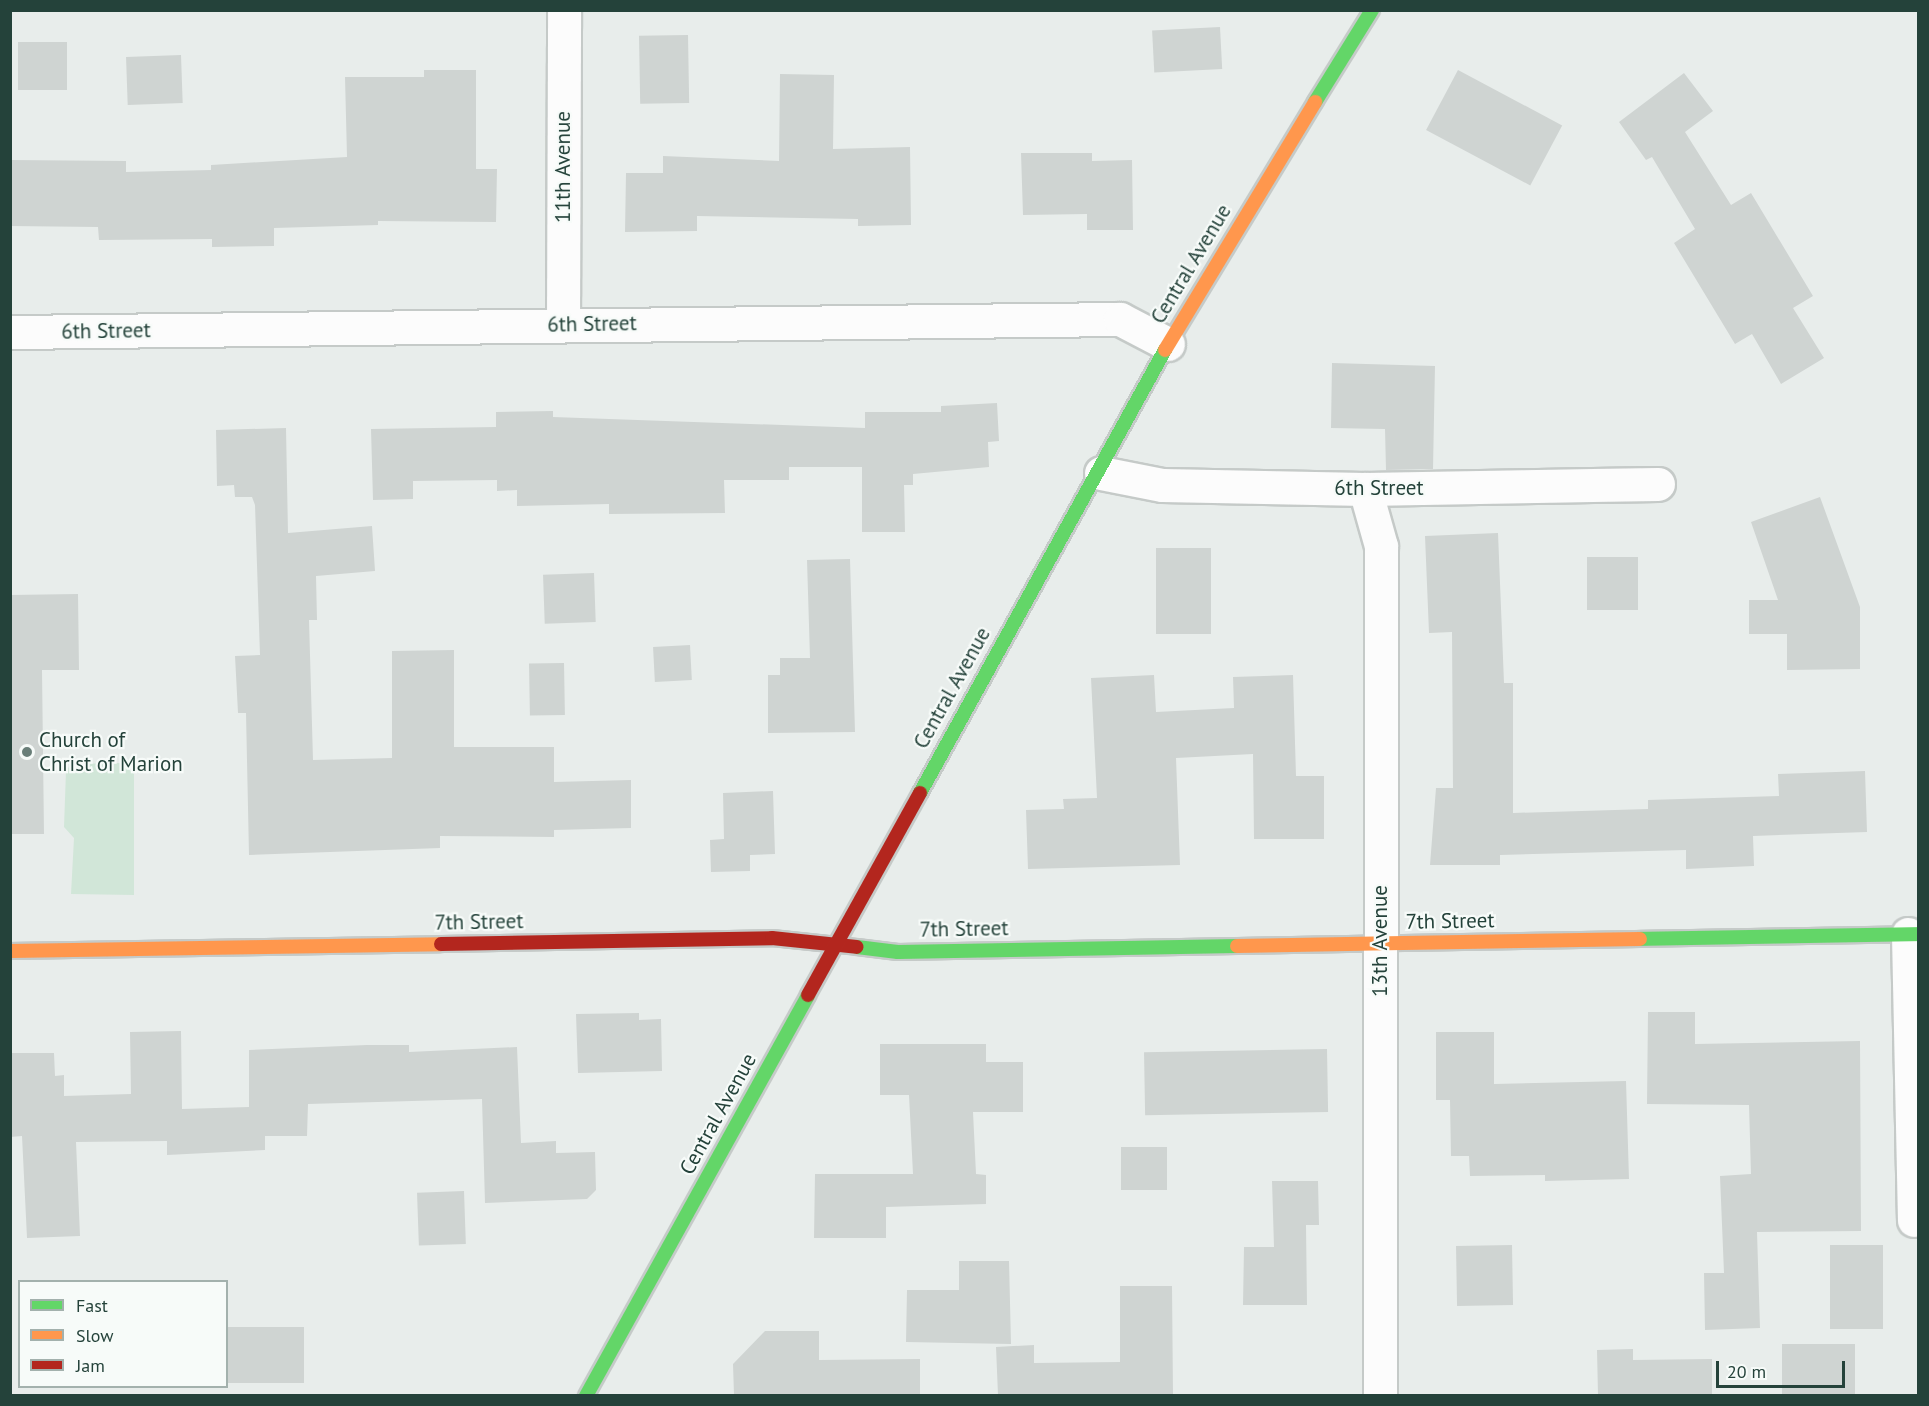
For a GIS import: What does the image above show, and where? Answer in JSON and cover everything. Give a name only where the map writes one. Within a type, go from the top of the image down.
[{"type":"street","name":"11th Avenue","points":[[563,324],[564,10]]},
{"type":"street","name":"Central Avenue","points":[[586,1395],[835,946],[996,648],[1101,473],[1168,344],[1372,10]]},
{"type":"street","name":"6th Street","points":[[10,332],[1120,319],[1168,344]]},
{"type":"street","name":"6th Street","points":[[1101,473],[1142,484],[1365,489],[1658,484]]},
{"type":"street","name":"13th Avenue","points":[[1365,489],[1381,546],[1380,1395]]},
{"type":"street","name":"7th Street","points":[[10,951],[772,938],[898,952],[1913,934]]},
{"type":"street","points":[[1913,934],[1914,1220]]},
{"type":"green space","points":[[121,763],[134,774],[134,895],[71,894],[74,838],[64,827],[66,771],[71,764]]},
{"type":"building","points":[[1220,27],[1222,69],[1154,73],[1152,31]]},
{"type":"building","points":[[688,35],[689,103],[640,104],[639,36]]},
{"type":"building","points":[[18,42],[67,42],[67,90],[18,90]]},
{"type":"building","points":[[181,55],[183,103],[128,105],[126,57]]},
{"type":"building","points":[[424,70],[476,70],[476,169],[497,169],[496,222],[378,221],[378,225],[274,228],[274,246],[212,247],[212,239],[99,240],[98,227],[10,226],[10,160],[126,161],[126,172],[211,170],[211,165],[347,157],[345,77],[424,77]]},
{"type":"building","points":[[1458,70],[1562,125],[1530,185],[1426,130]]},
{"type":"building","points":[[1684,73],[1713,111],[1685,132],[1731,205],[1751,193],[1813,296],[1793,308],[1824,358],[1781,384],[1752,334],[1735,344],[1674,243],[1695,229],[1652,157],[1646,160],[1619,122]]},
{"type":"building","points":[[780,74],[834,75],[833,149],[910,147],[911,225],[858,226],[858,219],[697,216],[697,231],[625,232],[626,173],[663,173],[663,156],[779,161]]},
{"type":"building","points":[[1021,153],[1092,153],[1092,161],[1132,160],[1133,230],[1087,230],[1087,214],[1023,215]]},
{"type":"building","points":[[1332,363],[1435,366],[1433,469],[1386,470],[1385,429],[1331,428]]},
{"type":"building","points":[[997,403],[999,441],[988,442],[989,467],[913,474],[913,485],[904,485],[905,532],[862,532],[862,467],[789,467],[789,480],[724,480],[725,513],[609,514],[609,504],[517,506],[517,490],[497,491],[497,480],[413,481],[413,499],[373,500],[371,429],[496,427],[496,412],[553,411],[553,417],[865,428],[865,412],[941,412],[941,406]]},
{"type":"building","points":[[286,428],[288,533],[372,526],[375,571],[316,576],[317,620],[309,620],[313,760],[392,758],[392,651],[454,650],[454,747],[554,747],[554,782],[631,780],[631,828],[554,830],[554,837],[440,836],[440,848],[249,855],[246,713],[238,713],[235,656],[260,655],[255,505],[252,497],[235,497],[234,485],[217,486],[216,430]]},
{"type":"building","points":[[1820,497],[1860,607],[1860,669],[1787,670],[1787,634],[1749,634],[1749,600],[1778,600],[1751,522]]},
{"type":"building","points":[[1498,533],[1504,683],[1513,683],[1513,813],[1648,809],[1648,800],[1779,796],[1778,774],[1865,771],[1867,832],[1753,836],[1754,866],[1686,869],[1686,850],[1500,855],[1500,865],[1430,865],[1436,788],[1453,788],[1452,632],[1429,633],[1425,536]]},
{"type":"building","points":[[1156,548],[1211,548],[1211,634],[1156,634]]},
{"type":"building","points":[[1587,557],[1638,557],[1638,610],[1587,610]]},
{"type":"building","points":[[850,559],[855,732],[768,733],[768,675],[780,675],[780,658],[810,658],[807,560]]},
{"type":"building","points":[[594,573],[596,622],[545,624],[543,575]]},
{"type":"building","name":"Church of Christ of Marion","points":[[78,594],[79,670],[42,670],[44,834],[10,834],[10,595]]},
{"type":"building","points":[[690,645],[692,680],[655,682],[653,647]]},
{"type":"building","points":[[564,663],[565,715],[530,716],[529,664]]},
{"type":"building","points":[[1154,675],[1156,712],[1234,708],[1233,677],[1293,675],[1296,776],[1324,776],[1324,839],[1254,839],[1253,754],[1176,758],[1180,865],[1028,869],[1026,810],[1064,809],[1063,799],[1097,798],[1091,678]]},
{"type":"building","points":[[773,791],[775,854],[750,855],[750,871],[711,872],[710,840],[724,839],[723,793]]},
{"type":"building","points":[[1648,1012],[1695,1012],[1695,1044],[1860,1041],[1861,1231],[1757,1232],[1760,1328],[1705,1330],[1704,1273],[1724,1273],[1720,1176],[1751,1174],[1749,1105],[1647,1104]]},
{"type":"building","points":[[639,1013],[639,1020],[661,1019],[662,1071],[578,1073],[576,1014]]},
{"type":"building","points":[[181,1031],[182,1109],[249,1107],[249,1050],[409,1045],[409,1052],[517,1047],[521,1143],[556,1141],[556,1153],[595,1152],[596,1190],[587,1199],[485,1203],[482,1099],[308,1104],[307,1136],[265,1136],[265,1150],[167,1155],[167,1141],[76,1142],[80,1236],[27,1238],[22,1136],[10,1137],[10,1053],[54,1053],[55,1076],[64,1075],[64,1096],[131,1094],[130,1032]]},
{"type":"building","points":[[1436,1032],[1494,1032],[1494,1084],[1626,1081],[1629,1179],[1545,1181],[1545,1175],[1470,1176],[1469,1156],[1451,1156],[1450,1100],[1436,1100]]},
{"type":"building","points":[[880,1044],[986,1044],[986,1062],[1023,1062],[1023,1112],[973,1112],[976,1174],[986,1175],[986,1204],[886,1207],[886,1238],[814,1238],[815,1174],[913,1174],[909,1095],[880,1095]]},
{"type":"building","points":[[1327,1049],[1328,1112],[1145,1115],[1144,1052]]},
{"type":"building","points":[[1121,1147],[1167,1147],[1167,1190],[1121,1190]]},
{"type":"building","points":[[1272,1181],[1318,1181],[1319,1225],[1306,1225],[1307,1305],[1243,1305],[1244,1247],[1274,1247]]},
{"type":"building","points":[[464,1191],[466,1244],[419,1246],[417,1193]]},
{"type":"building","points":[[1512,1245],[1513,1305],[1457,1306],[1456,1246]]},
{"type":"building","points":[[1830,1245],[1883,1245],[1883,1329],[1830,1329]]},
{"type":"building","points":[[959,1261],[1009,1261],[1011,1344],[906,1342],[907,1290],[959,1290]]},
{"type":"building","points":[[1120,1286],[1172,1286],[1173,1395],[998,1395],[996,1347],[1034,1345],[1034,1363],[1120,1362]]},
{"type":"building","points":[[228,1327],[304,1327],[304,1383],[228,1383]]},
{"type":"building","points":[[765,1331],[819,1331],[819,1360],[920,1359],[920,1395],[734,1395],[733,1364]]},
{"type":"building","points":[[1782,1344],[1855,1344],[1855,1395],[1782,1395]]},
{"type":"building","points":[[1633,1349],[1633,1360],[1712,1359],[1712,1395],[1598,1395],[1597,1350]]},
{"type":"traffic: fast","points":[[1315,102],[1372,10]]},
{"type":"traffic: fast","points":[[920,793],[1165,350]]},
{"type":"traffic: fast","points":[[1640,939],[1918,934]]},
{"type":"traffic: fast","points":[[857,947],[898,952],[1237,946]]},
{"type":"traffic: fast","points":[[586,1396],[808,995]]},
{"type":"traffic: slow","points":[[1165,350],[1315,102]]},
{"type":"traffic: slow","points":[[1237,946],[1640,939]]},
{"type":"traffic: slow","points":[[10,951],[441,944]]},
{"type":"traffic: jam","points":[[808,995],[920,793]]},
{"type":"traffic: jam","points":[[441,944],[772,938],[857,947]]},
{"type":"place","name":"Church of Christ of Marion","points":[[27,752]]}]
